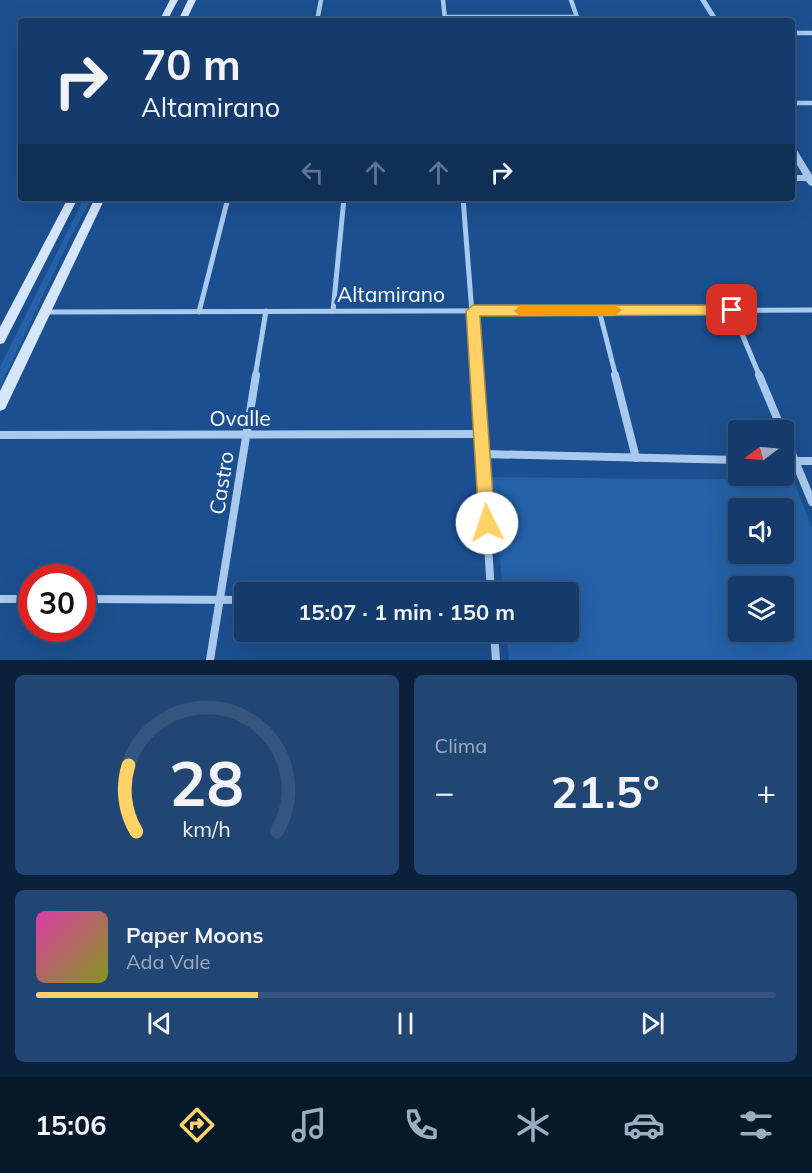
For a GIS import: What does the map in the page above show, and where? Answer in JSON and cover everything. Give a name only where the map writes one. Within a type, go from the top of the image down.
[{"type":"main road","points":[[165,18],[174,0]]},
{"type":"main road","points":[[183,18],[192,0]]},
{"type":"main road","points":[[0,339],[71,201]]},
{"type":"main road","points":[[0,405],[98,201]]},
{"type":"street","points":[[318,18],[321,0]]},
{"type":"street","points":[[443,0],[445,18]]},
{"type":"street","points":[[571,0],[578,18]]},
{"type":"street","points":[[703,0],[714,18]]},
{"type":"street","points":[[795,33],[812,33]]},
{"type":"street","points":[[795,103],[812,103]]},
{"type":"street","points":[[795,154],[811,180]]},
{"type":"street","points":[[795,178],[811,180]]},
{"type":"street","points":[[199,312],[227,201]]},
{"type":"street","points":[[333,311],[344,201]]},
{"type":"street","points":[[462,201],[473,311],[490,582]]},
{"type":"street","points":[[599,310],[636,458]]},
{"type":"street","points":[[732,310],[778,420]]},
{"type":"street","name":"Altamirano","points":[[43,312],[812,310]]},
{"type":"street","name":"Castro","points":[[210,660],[266,311]]},
{"type":"street","name":"Ovalle","points":[[0,435],[481,434]]},
{"type":"street","points":[[483,454],[728,460]]},
{"type":"street","points":[[812,461],[795,461],[812,502]]},
{"type":"street","points":[[0,599],[18,599]]},
{"type":"street","points":[[96,599],[234,600]]},
{"type":"street","points":[[495,642],[496,660]]},
{"type":"shaded area","points":[[83,201],[90,201],[71,236],[0,387],[0,367]]},
{"type":"shaded area","points":[[492,477],[728,479],[728,486],[794,486],[794,482],[812,527],[812,660],[509,660],[507,642],[579,642],[579,582],[502,582]]},
{"type":"slow traffic","points":[[520,311],[615,310]]},
{"type":"route","points":[[487,523],[473,311],[732,310]]}]
